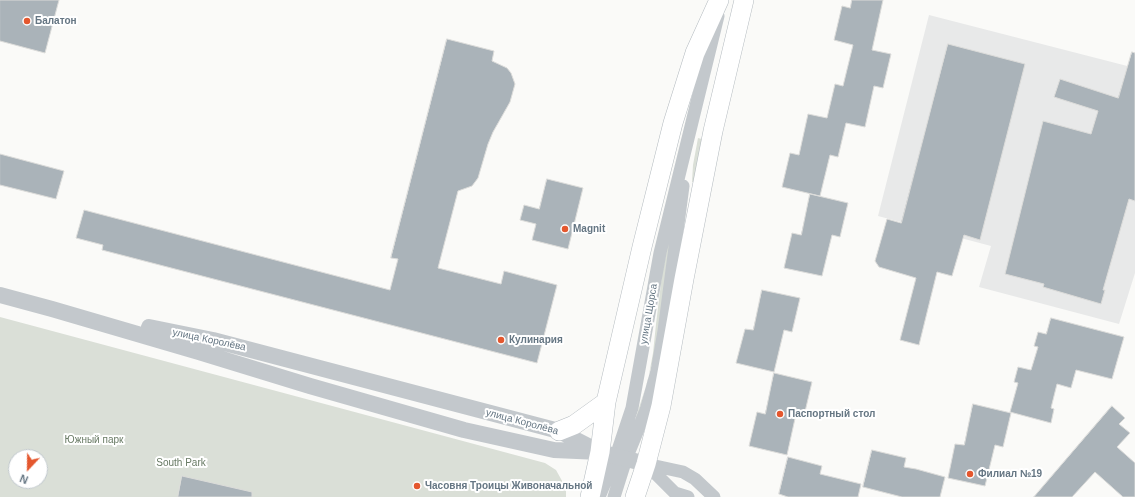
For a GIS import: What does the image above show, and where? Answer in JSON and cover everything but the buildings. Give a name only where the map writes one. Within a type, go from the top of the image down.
[{"type":"main road","points":[[590,497],[614,455],[606,402],[673,123],[695,53],[719,0]]},
{"type":"main road","points":[[635,497],[646,464],[661,406],[713,132],[744,0]]},
{"type":"main road","points":[[559,431],[574,425],[606,402]]},
{"type":"street","name":"улица Щорса","points":[[599,497],[614,455],[646,410],[657,371],[664,331],[691,128],[722,0]]},
{"type":"street","name":"улица Королёва","points":[[0,295],[464,430],[554,450],[614,455]]},
{"type":"street","name":"улица Королёва","points":[[52,309],[214,340],[307,364],[559,431],[614,455]]},
{"type":"street","name":"улица Щорса","points":[[614,455],[614,497]]},
{"type":"street","points":[[614,455],[683,472],[695,479],[714,497]]},
{"type":"street","points":[[646,464],[675,493],[688,497]]},
{"type":"shaded area","points":[[929,15],[1135,68],[1135,273],[1119,324],[979,287],[991,246],[878,216]]},
{"type":"green space","points":[[698,138],[705,140],[695,182],[692,182],[693,165]]},
{"type":"green space","points":[[679,186],[655,353],[649,376],[662,275]]},
{"type":"green space","name":"Южный парк","points":[[0,317],[545,463],[556,470],[566,488],[566,497],[0,497]]},
{"type":"green space","points":[[646,387],[637,419],[636,417]]},
{"type":"place","name":"Балатон","points":[[27,21]]},
{"type":"place","name":"Magnit","points":[[565,229]]},
{"type":"place","name":"Кулинария","points":[[501,340]]},
{"type":"place","name":"Паспортный стол","points":[[780,414]]},
{"type":"place","name":"Филиал №19","points":[[970,474]]},
{"type":"place","name":"Часовня Троицы Живоначальной","points":[[417,486]]},
{"type":"park label","name":"South Park","points":[[181,463]]}]
